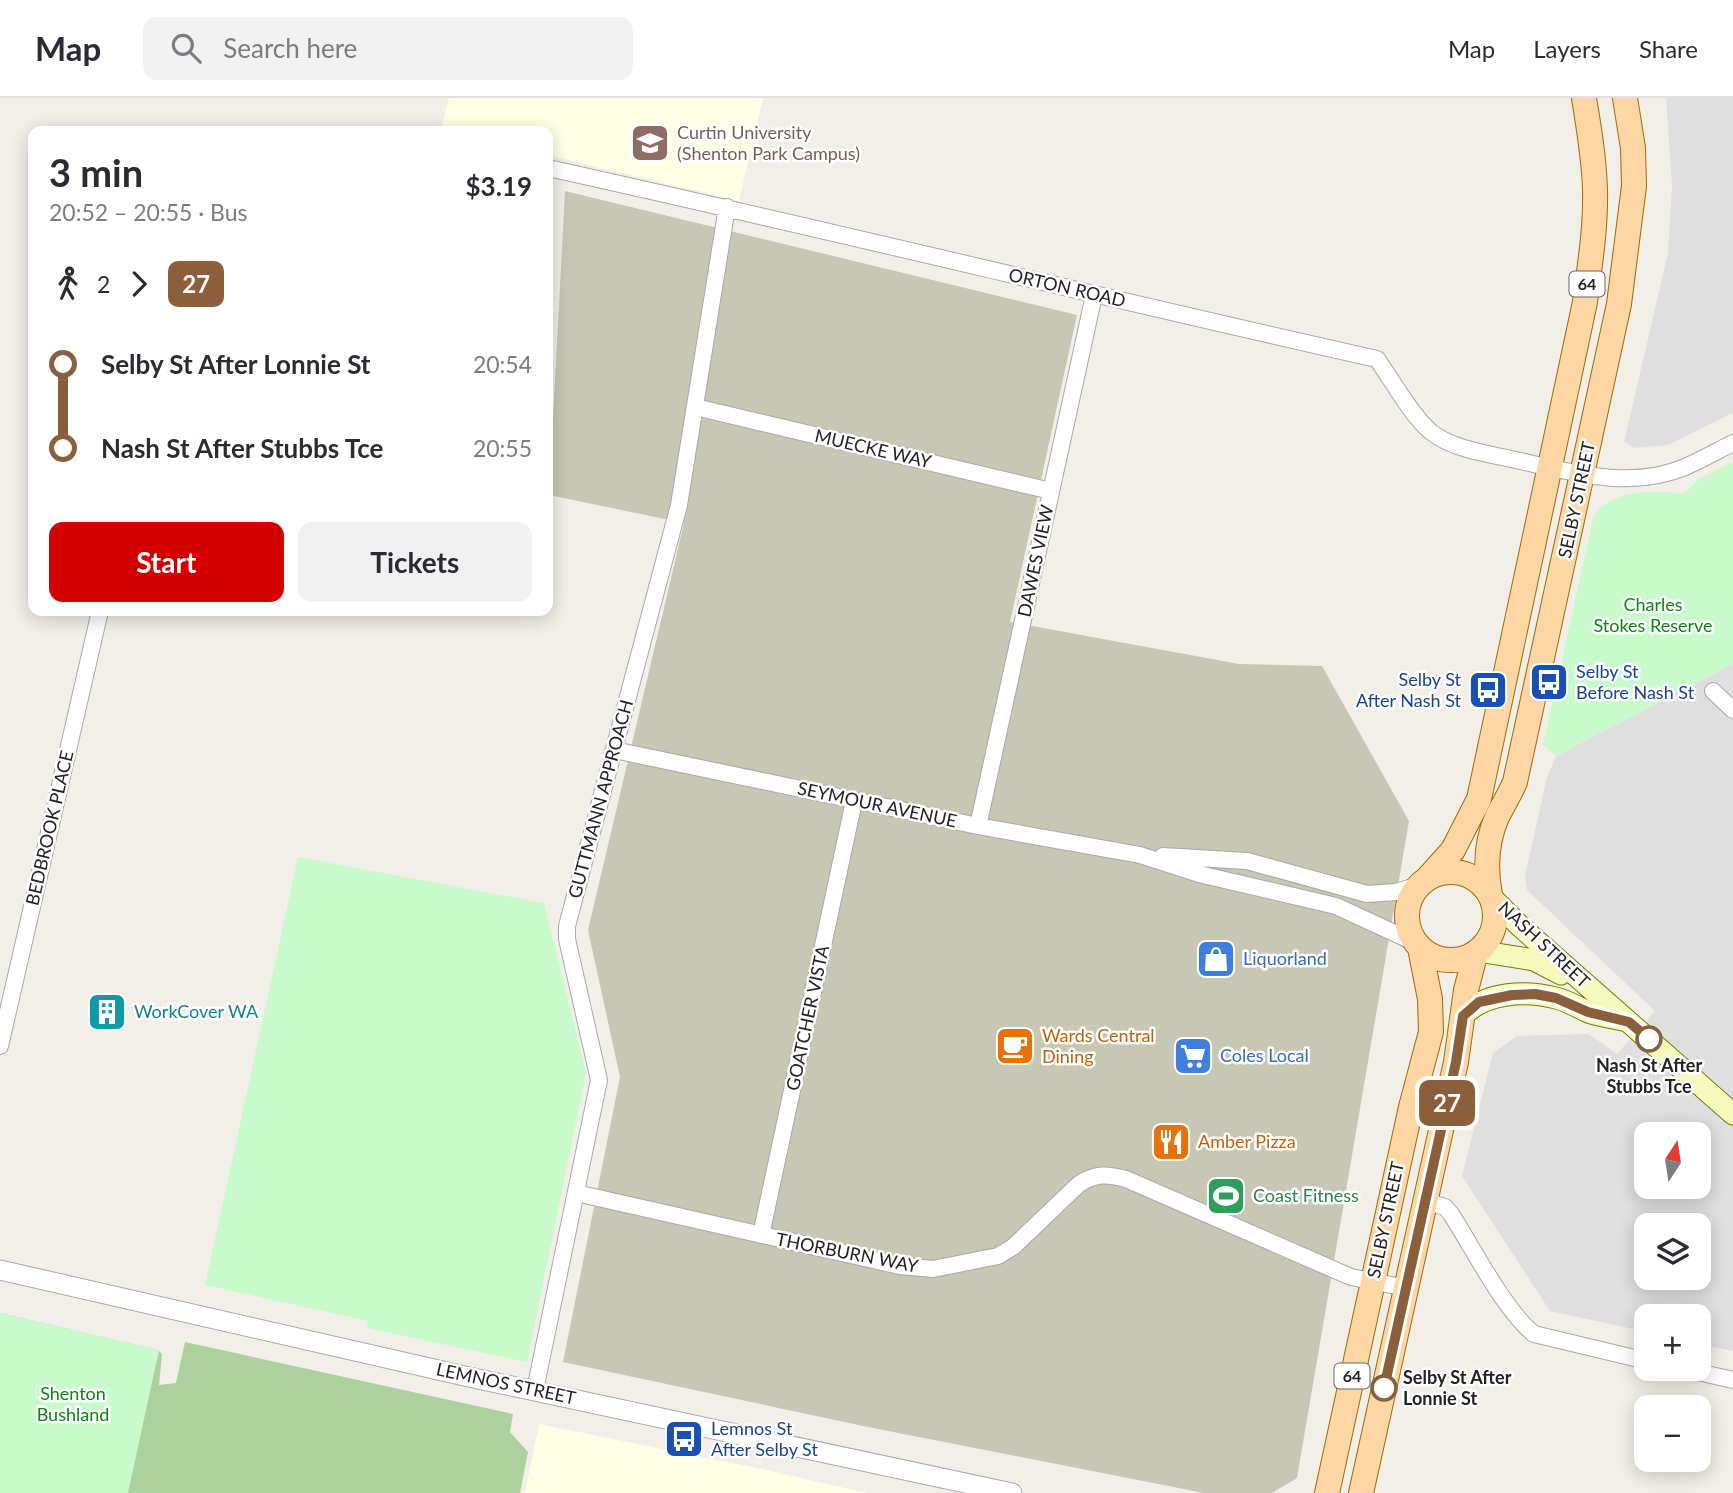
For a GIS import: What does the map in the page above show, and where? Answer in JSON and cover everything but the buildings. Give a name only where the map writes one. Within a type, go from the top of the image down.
[{"type":"main road","name":"SELBY STREET","points":[[1423,882],[1437,871],[1453,850],[1479,800],[1585,302],[1595,190],[1584,98]]},
{"type":"main road","name":"SELBY STREET","points":[[1491,896],[1486,869],[1489,842],[1497,816],[1515,782],[1619,304],[1634,186],[1633,148],[1625,98]]},
{"type":"main road","points":[[1595,190],[1634,186]]},
{"type":"main road","points":[[1423,882],[1447,872],[1464,873],[1479,881],[1491,896]]},
{"type":"main road","name":"64","points":[[1418,945],[1408,927],[1406,913],[1411,896],[1423,882]]},
{"type":"main road","name":"64","points":[[1477,952],[1489,940],[1495,923],[1491,896]]},
{"type":"main road","name":"NASH STREET","points":[[1491,896],[1521,927],[1733,1114]]},
{"type":"main road","name":"SELBY STREET","points":[[1318,1493],[1329,1482],[1411,1107],[1432,1027],[1430,999],[1418,945]]},
{"type":"main road","points":[[1418,945],[1431,956],[1446,960],[1460,960],[1477,952]]},
{"type":"main road","name":"SELBY STREET","points":[[1361,1493],[1456,1062],[1468,984],[1477,952]]},
{"type":"main road","name":"NASH STREET","points":[[1477,952],[1525,957],[1542,962],[1629,1022]]},
{"type":"main road","points":[[1463,1016],[1472,1006],[1484,1000],[1535,994],[1556,998],[1588,1012],[1629,1022]]},
{"type":"street","name":"ORTON ROAD","points":[[553,169],[727,207],[1094,295],[1377,359],[1421,421],[1441,439],[1480,452],[1583,475],[1618,478],[1667,473],[1733,443]]},
{"type":"street","name":"GUTTMANN APPROACH","points":[[535,1390],[599,1080],[566,933],[679,505],[727,207]]},
{"type":"street","name":"DAWES VIEW","points":[[978,826],[1094,295]]},
{"type":"street","name":"MUECKE WAY","points":[[695,407],[1051,491]]},
{"type":"street","name":"BEDBROOK PLACE","points":[[0,1046],[99,616]]},
{"type":"street","points":[[1713,691],[1733,710]]},
{"type":"street","name":"SEYMOUR AVENUE","points":[[614,750],[978,826],[1140,855],[1247,861],[1367,894],[1396,892],[1423,882]]},
{"type":"street","name":"GOATCHER VISTA","points":[[761,1235],[854,801]]},
{"type":"street","name":"SEYMOUR AVENUE","points":[[1140,855],[1199,874],[1336,906],[1418,945]]},
{"type":"street","name":"THORBURN WAY","points":[[576,1193],[910,1268],[933,1269],[998,1256],[1013,1247],[1079,1184],[1100,1174],[1126,1179],[1341,1273],[1406,1289]]},
{"type":"street","points":[[1425,1201],[1444,1207],[1451,1214],[1509,1306],[1524,1326],[1534,1334],[1634,1358]]},
{"type":"street","name":"LEMNOS STREET","points":[[0,1270],[1012,1493]]},
{"type":"street","points":[[1711,1375],[1733,1380]]},
{"type":"shaded area","name":"Curtin University (Shenton Park Campus)","points":[[449,98],[763,98],[739,201],[553,156],[553,126],[442,126]]},
{"type":"shaded area","points":[[1666,98],[1733,98],[1733,413],[1668,445],[1634,448],[1624,442],[1668,253],[1672,185]]},
{"type":"shaded area","points":[[565,191],[1077,315],[1010,622],[1239,664],[1322,666],[1409,821],[1297,1478],[1272,1493],[1204,1493],[868,1427],[563,1362],[620,1077],[588,930],[684,523],[553,496],[553,419]]},
{"type":"shaded area","points":[[1733,664],[1733,1351],[1711,1346],[1711,1304],[1634,1304],[1634,1329],[1550,1311],[1462,1176],[1493,1053],[1517,1036],[1589,1034],[1617,1054],[1655,1011],[1527,890],[1525,876],[1547,777],[1556,756]]},
{"type":"shaded area","points":[[539,1424],[762,1469],[867,1493],[525,1493]]},
{"type":"green space","name":"Charles Stokes Reserve","points":[[1733,462],[1733,664],[1556,756],[1543,745],[1594,515],[1613,499],[1624,495],[1648,492],[1685,493],[1700,478]]},
{"type":"green space","points":[[298,857],[544,903],[586,1073],[527,1362],[367,1328],[368,1321],[205,1285]]},
{"type":"green space","points":[[0,1313],[158,1350],[162,1354],[159,1385],[176,1383],[185,1342],[513,1414],[510,1432],[528,1452],[520,1493],[0,1493]]},
{"type":"green space","name":"Shenton Bushland","points":[[0,1313],[159,1350],[128,1493],[0,1493]]},
{"type":"bus line","name":"27","points":[[1384,1388],[1456,1062],[1463,1016],[1472,1006],[1484,1000],[1535,994],[1556,998],[1588,1012],[1629,1022],[1649,1039]]},
{"type":"place","name":"Curtin University (Shenton Park Campus)","points":[[650,143]]},
{"type":"place","name":"Selby St Before Nash St","points":[[1549,682]]},
{"type":"place","name":"Selby St After Nash St","points":[[1488,690]]},
{"type":"place","name":"Liquorland","points":[[1216,959]]},
{"type":"place","name":"WorkCover WA","points":[[107,1012]]},
{"type":"place","name":"Nash St After Stubbs Tce","points":[[1649,1039]]},
{"type":"place","name":"Wards Central Dining","points":[[1015,1046]]},
{"type":"place","name":"Coles Local","points":[[1193,1056]]},
{"type":"place","name":"Amber Pizza","points":[[1171,1142]]},
{"type":"place","name":"Coast Fitness","points":[[1226,1196]]},
{"type":"place","name":"Selby St After Lonnie St","points":[[1384,1388]]},
{"type":"place","name":"Lemnos St After Selby St","points":[[684,1439]]}]
